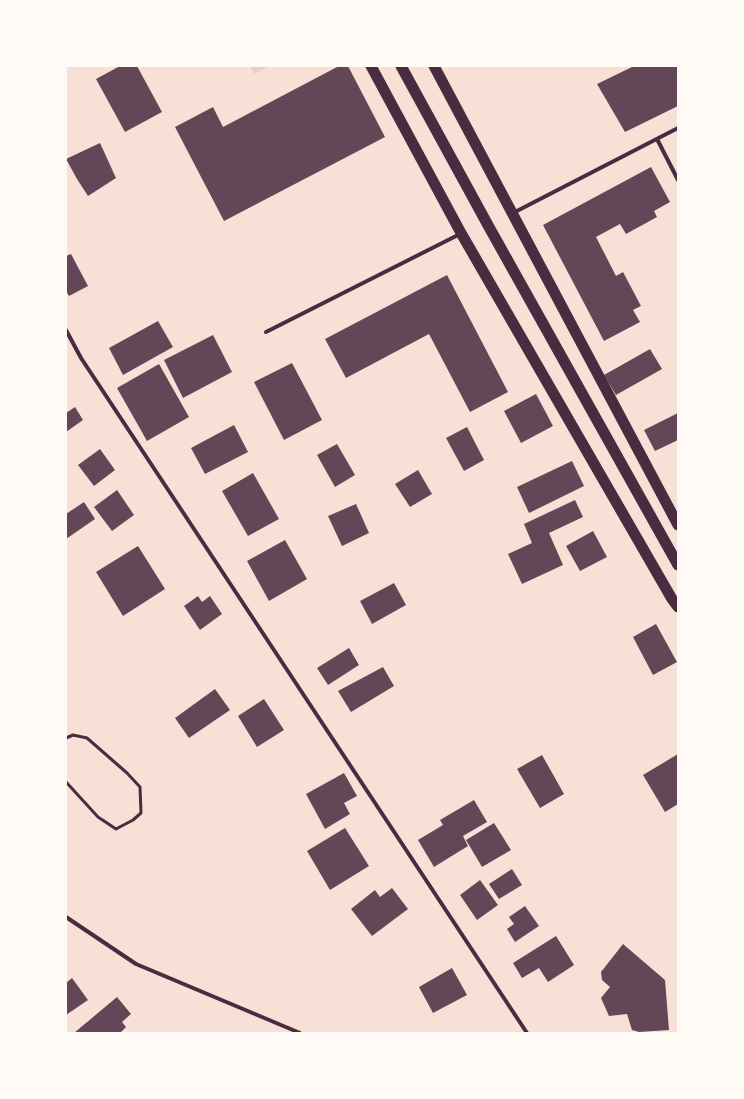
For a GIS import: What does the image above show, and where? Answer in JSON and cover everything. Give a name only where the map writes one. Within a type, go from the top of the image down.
[{"type":"highway","points":[[371,66],[461,233],[678,607]]},
{"type":"highway","points":[[400,66],[678,565]]},
{"type":"highway","points":[[434,66],[511,214],[678,525]]},
{"type":"street","points":[[511,214],[678,128]]},
{"type":"street","points":[[657,139],[678,180]]},
{"type":"street","points":[[266,332],[461,233]]},
{"type":"street","points":[[66,330],[81,358],[527,1033]]},
{"type":"street","points":[[66,917],[136,964],[300,1033]]},
{"type":"lane","points":[[66,738],[72,735],[87,738],[127,773],[140,787],[141,813],[133,820],[116,829],[98,817],[66,782]]},
{"type":"shaded area","points":[[250,66],[270,66],[254,74]]},
{"type":"building","points":[[120,66],[137,66],[162,112],[125,132],[96,79]]},
{"type":"building","points":[[339,66],[348,66],[385,137],[224,221],[175,127],[213,107],[223,127]]},
{"type":"building","points":[[634,66],[678,66],[678,106],[625,132],[597,84]]},
{"type":"building","points":[[100,143],[116,178],[88,196],[66,159]]},
{"type":"building","points":[[651,167],[670,202],[654,211],[657,217],[626,234],[620,224],[596,237],[616,276],[623,272],[641,306],[633,310],[640,322],[604,341],[543,225]]},
{"type":"building","points":[[71,254],[88,286],[69,296],[66,291],[66,256]]},
{"type":"building","points":[[447,275],[508,392],[470,412],[429,334],[346,378],[325,339]]},
{"type":"building","points":[[158,321],[173,347],[123,375],[109,348]]},
{"type":"building","points":[[213,335],[232,372],[183,398],[164,360]]},
{"type":"building","points":[[650,349],[662,369],[616,395],[604,375]]},
{"type":"building","points":[[292,363],[322,420],[284,440],[254,382]]},
{"type":"building","points":[[159,364],[189,417],[147,441],[117,388]]},
{"type":"building","points":[[536,394],[553,426],[521,443],[504,411]]},
{"type":"building","points":[[75,407],[83,420],[66,432],[66,413]]},
{"type":"building","points":[[678,413],[678,440],[655,451],[644,430]]},
{"type":"building","points":[[234,425],[248,452],[205,474],[191,448]]},
{"type":"building","points":[[467,427],[484,460],[464,471],[446,438]]},
{"type":"building","points":[[337,444],[355,475],[335,487],[317,455]]},
{"type":"building","points":[[100,449],[115,470],[94,486],[78,465]]},
{"type":"building","points":[[572,461],[584,486],[529,513],[517,487]]},
{"type":"building","points":[[418,470],[432,494],[410,507],[395,484]]},
{"type":"building","points":[[253,473],[279,519],[248,536],[222,491]]},
{"type":"building","points":[[117,490],[134,515],[112,531],[94,507]]},
{"type":"building","points":[[575,500],[583,517],[549,533],[563,565],[522,584],[508,554],[532,543],[524,524]]},
{"type":"building","points":[[84,502],[95,519],[66,539],[66,514]]},
{"type":"building","points":[[356,504],[369,533],[342,546],[328,516]]},
{"type":"building","points":[[593,531],[607,557],[580,571],[566,546]]},
{"type":"building","points":[[285,540],[307,579],[269,601],[247,561]]},
{"type":"building","points":[[138,546],[165,589],[123,616],[96,572]]},
{"type":"building","points":[[394,583],[406,605],[372,624],[360,601]]},
{"type":"building","points":[[198,596],[202,602],[210,596],[222,614],[200,630],[184,606]]},
{"type":"building","points":[[656,624],[677,662],[653,675],[633,637]]},
{"type":"building","points":[[349,648],[359,665],[328,685],[317,668]]},
{"type":"building","points":[[383,667],[394,686],[351,712],[338,691]]},
{"type":"building","points":[[215,689],[230,710],[189,738],[175,718]]},
{"type":"building","points":[[264,699],[284,730],[257,747],[238,716]]},
{"type":"building","points":[[678,754],[678,804],[665,812],[643,775]]},
{"type":"building","points":[[542,755],[564,794],[540,808],[517,769]]},
{"type":"building","points":[[344,773],[357,796],[344,803],[350,814],[325,829],[306,794]]},
{"type":"building","points":[[474,800],[487,822],[463,836],[468,846],[434,867],[418,840],[443,825],[440,820]]},
{"type":"building","points":[[494,823],[511,850],[482,867],[466,840]]},
{"type":"building","points":[[345,828],[369,866],[330,890],[307,851]]},
{"type":"building","points":[[512,869],[522,885],[499,899],[489,884]]},
{"type":"building","points":[[480,880],[498,905],[477,920],[460,895]]},
{"type":"building","points":[[392,888],[408,909],[372,936],[351,909],[375,890],[380,897]]},
{"type":"building","points":[[525,906],[539,926],[515,942],[507,929],[514,924],[509,917]]},
{"type":"building","points":[[556,936],[574,965],[548,982],[539,968],[522,978],[513,963]]},
{"type":"building","points":[[623,944],[665,980],[669,1030],[639,1032],[632,1030],[627,1014],[609,1016],[601,998],[610,987],[602,980],[601,972]]},
{"type":"building","points":[[452,968],[467,995],[433,1013],[419,987]]},
{"type":"building","points":[[72,978],[88,1000],[66,1015],[66,983]]},
{"type":"building","points":[[117,997],[131,1014],[122,1022],[126,1027],[120,1033],[74,1033]]}]
